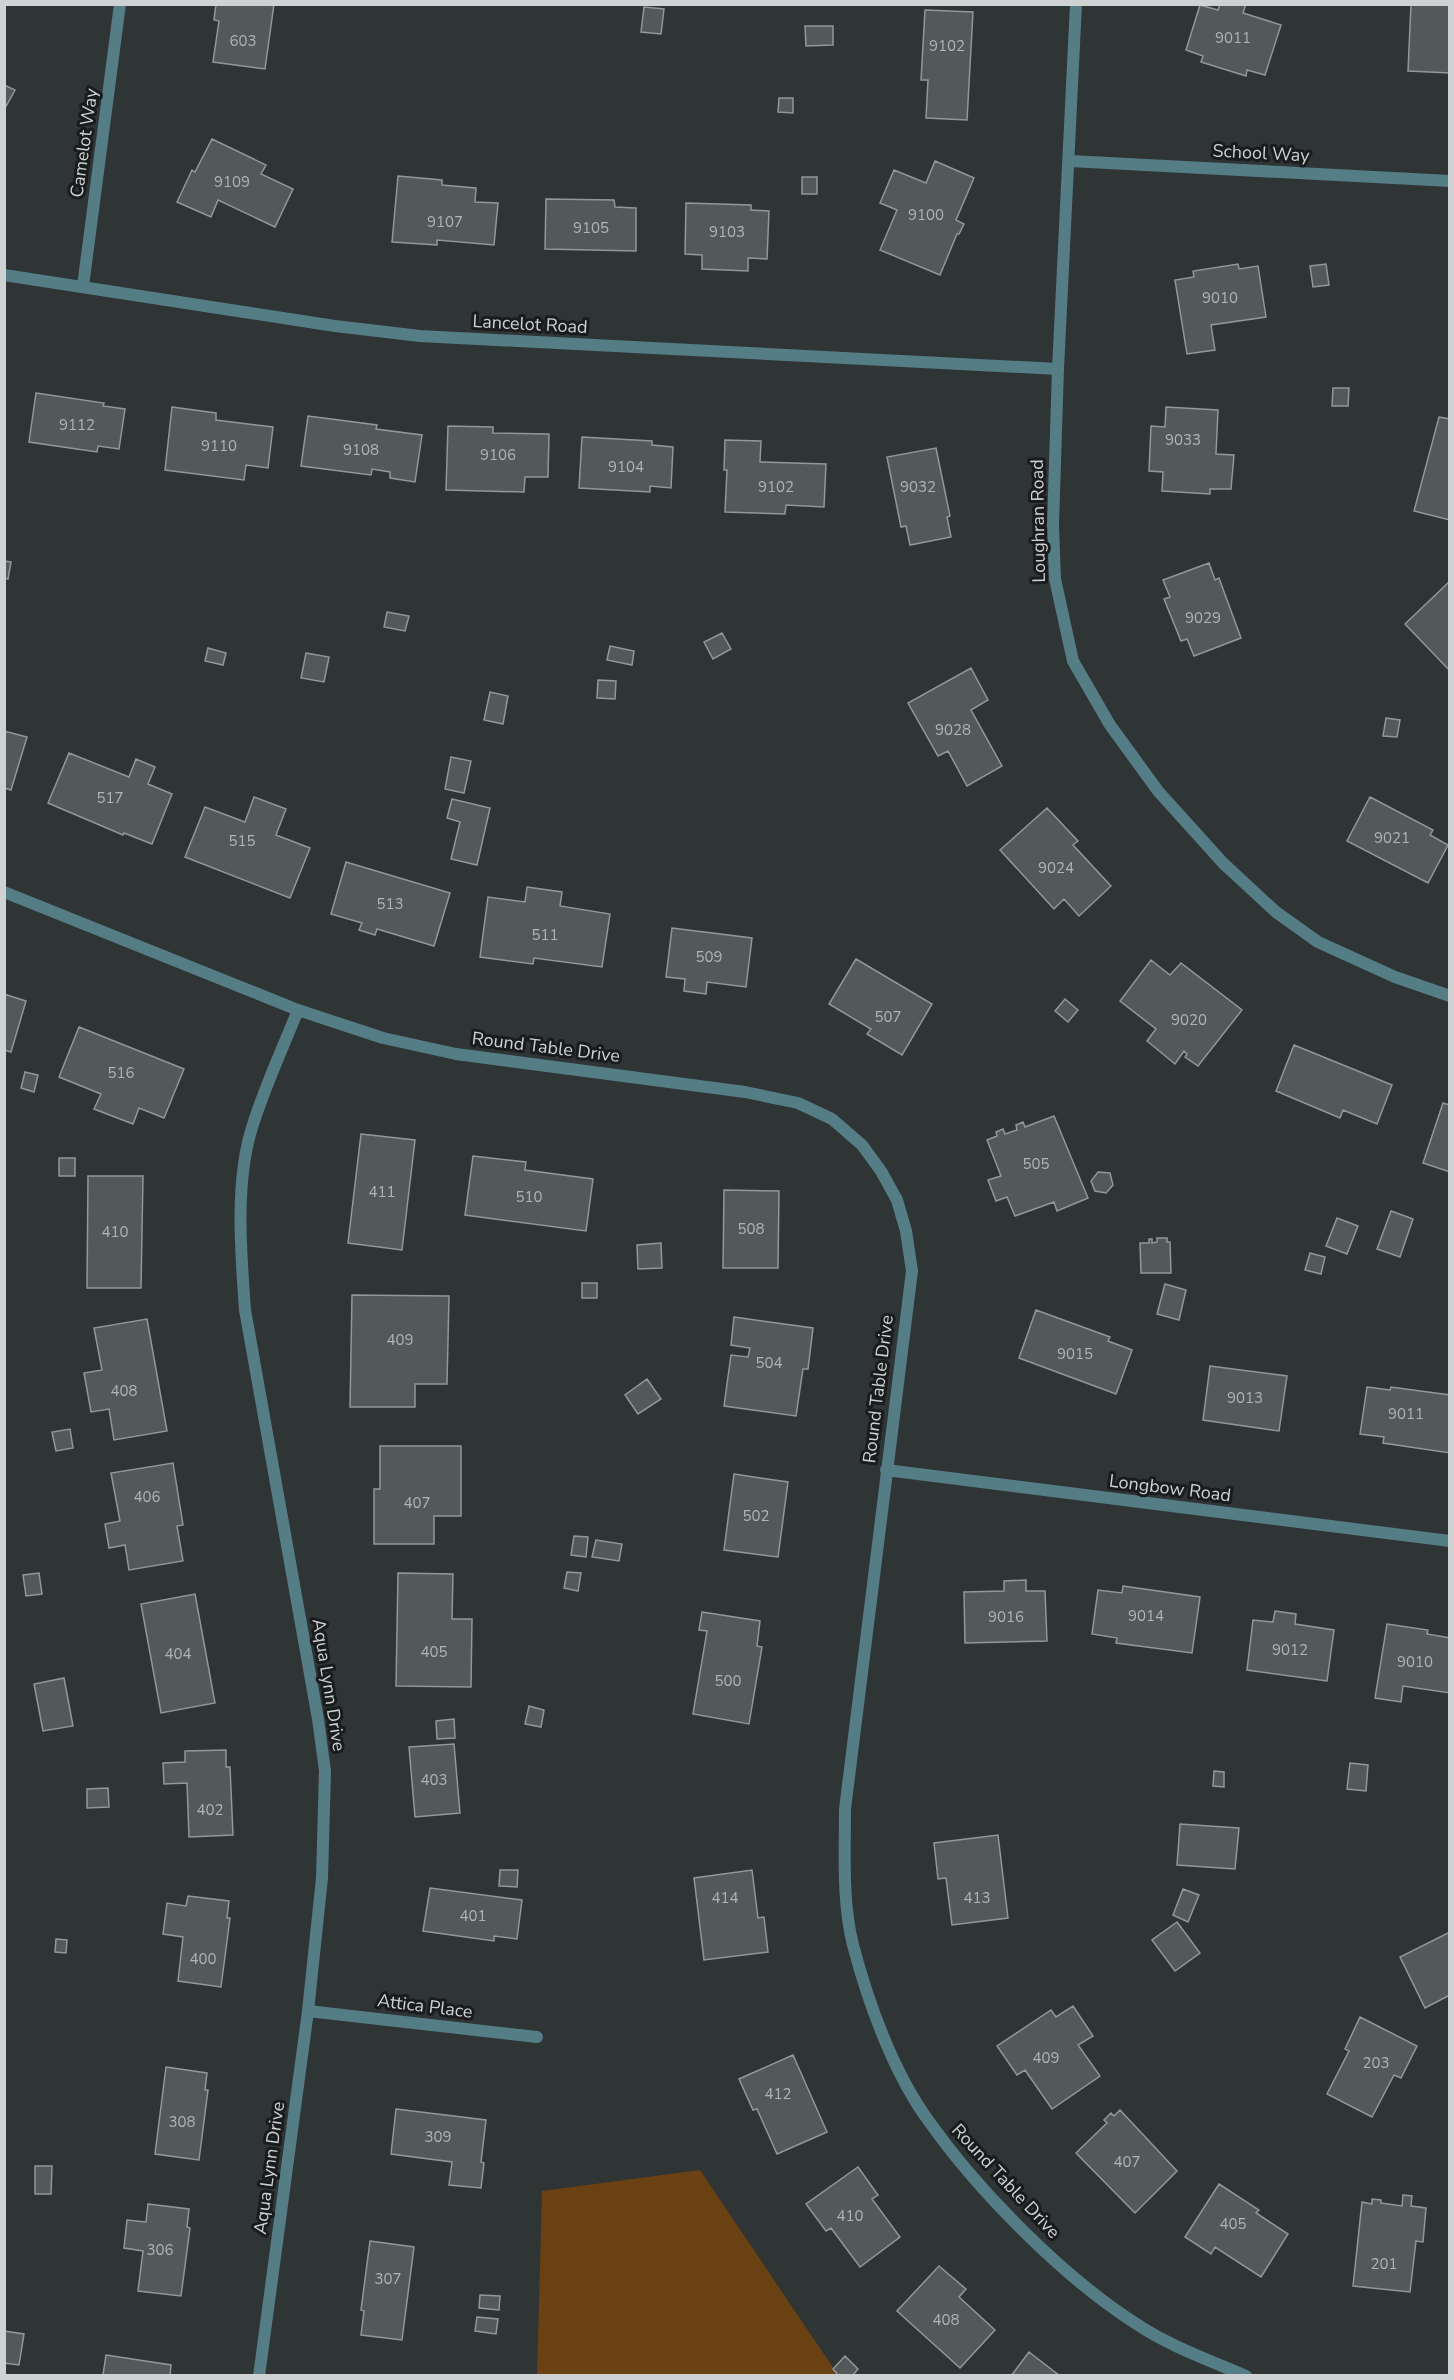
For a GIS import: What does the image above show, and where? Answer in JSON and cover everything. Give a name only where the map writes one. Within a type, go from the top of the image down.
[{"type":"street","name":"Camelot Way","points":[[83,286],[120,4]]},
{"type":"street","name":"Loughran Road","points":[[1076,4],[1058,369],[1053,525],[1055,579],[1073,661],[1110,726],[1158,791],[1223,863],[1276,912],[1318,942],[1395,977],[1449,996]]},
{"type":"street","name":"School Way","points":[[1070,161],[1449,181]]},
{"type":"street","name":"Lancelot Road","points":[[4,275],[335,326],[420,336],[1058,369]]},
{"type":"street","name":"Round Table Drive","points":[[4,892],[298,1010],[383,1038],[456,1054],[745,1092],[798,1103],[832,1119],[862,1145],[881,1171],[897,1200],[906,1231],[912,1271],[845,1809],[844,1882],[853,1943],[873,2011],[901,2073],[927,2119],[964,2167],[1015,2222],[1071,2275],[1135,2324],[1192,2353],[1246,2376]]},
{"type":"street","name":"Aqua Lynn Drive","points":[[259,2376],[308,2011],[322,1878],[325,1771],[318,1719],[245,1310],[241,1251],[242,1188],[251,1132],[298,1010]]},
{"type":"street","name":"Longbow Road","points":[[886,1470],[1449,1541]]},
{"type":"street","name":"Attica Place","points":[[308,2011],[537,2037]]},
{"type":"shaded area","points":[[700,2170],[838,2375],[537,2376],[542,2191]]},
{"type":"building","points":[[216,4],[274,4],[265,69],[213,62],[219,21],[214,20]]},
{"type":"building","points":[[1220,4],[1246,4],[1243,13],[1281,25],[1265,75],[1247,70],[1246,76],[1201,62],[1203,56],[1186,50],[1200,5],[1218,10]]},
{"type":"building","points":[[1411,4],[1450,5],[1450,73],[1408,71]]},
{"type":"building","points":[[644,7],[664,9],[661,34],[641,32]]},
{"type":"building","points":[[925,10],[973,12],[967,120],[926,118],[928,80],[921,80]]},
{"type":"building","points":[[805,26],[833,26],[833,45],[806,46]]},
{"type":"building","points":[[4,85],[15,90],[4,110]]},
{"type":"building","points":[[779,98],[793,98],[793,113],[778,112]]},
{"type":"building","points":[[212,139],[266,165],[261,174],[293,189],[275,227],[218,200],[211,217],[177,202],[192,170],[195,172]]},
{"type":"building","points":[[935,161],[974,178],[956,220],[964,224],[957,234],[940,275],[880,250],[897,210],[880,203],[894,170],[926,183]]},
{"type":"building","points":[[398,176],[442,180],[442,185],[476,188],[475,202],[498,203],[494,245],[437,240],[437,245],[392,242]]},
{"type":"building","points":[[802,177],[817,177],[817,194],[802,194]]},
{"type":"building","points":[[546,199],[614,200],[615,207],[636,208],[636,251],[545,249]]},
{"type":"building","points":[[686,203],[751,205],[751,210],[769,211],[767,259],[748,258],[748,271],[702,269],[702,255],[685,254]]},
{"type":"building","points":[[1238,264],[1239,269],[1258,266],[1266,317],[1211,325],[1215,350],[1187,354],[1175,280],[1194,277],[1193,271]]},
{"type":"building","points":[[1326,264],[1329,285],[1313,287],[1310,266]]},
{"type":"building","points":[[1333,388],[1349,388],[1348,406],[1332,406]]},
{"type":"building","points":[[36,393],[104,403],[103,406],[125,409],[119,449],[98,446],[97,452],[29,442]]},
{"type":"building","points":[[172,407],[216,413],[216,420],[273,427],[268,468],[246,465],[244,480],[165,470]]},
{"type":"building","points":[[1166,407],[1218,410],[1216,454],[1234,455],[1231,489],[1210,489],[1210,494],[1162,491],[1163,472],[1149,471],[1151,426],[1165,427]]},
{"type":"building","points":[[308,416],[377,425],[376,429],[422,435],[415,482],[390,478],[390,472],[372,469],[371,475],[301,466]]},
{"type":"building","points":[[1439,417],[1450,419],[1450,520],[1414,511]]},
{"type":"building","points":[[448,426],[493,427],[493,433],[549,434],[548,477],[525,477],[524,492],[446,490]]},
{"type":"building","points":[[582,437],[652,441],[652,445],[673,447],[671,488],[650,486],[650,492],[579,488]]},
{"type":"building","points":[[725,440],[761,441],[760,462],[826,464],[824,507],[786,505],[785,514],[725,512],[727,470],[724,470]]},
{"type":"building","points":[[936,448],[950,516],[947,517],[951,537],[910,545],[906,526],[901,527],[887,457]]},
{"type":"building","points":[[4,561],[11,562],[8,579],[4,578]]},
{"type":"building","points":[[1209,563],[1215,580],[1219,578],[1241,638],[1194,656],[1187,639],[1181,641],[1164,599],[1170,597],[1163,580]]},
{"type":"building","points":[[1450,581],[1450,671],[1405,624]]},
{"type":"building","points":[[387,612],[409,616],[405,631],[384,627]]},
{"type":"building","points":[[722,633],[731,649],[713,659],[704,642]]},
{"type":"building","points":[[610,646],[634,651],[632,665],[607,660]]},
{"type":"building","points":[[208,648],[226,653],[223,665],[205,661]]},
{"type":"building","points":[[306,653],[329,657],[324,682],[301,678]]},
{"type":"building","points":[[971,668],[988,700],[971,710],[1002,766],[967,786],[948,751],[938,756],[908,703]]},
{"type":"building","points":[[598,680],[616,681],[615,699],[597,698]]},
{"type":"building","points":[[490,692],[508,696],[503,724],[484,720]]},
{"type":"building","points":[[1386,718],[1400,720],[1397,737],[1383,736]]},
{"type":"building","points":[[4,731],[27,737],[11,790],[4,788]]},
{"type":"building","points":[[69,753],[129,777],[136,759],[155,767],[148,784],[172,794],[152,844],[124,833],[123,835],[48,803]]},
{"type":"building","points":[[451,757],[471,761],[464,793],[445,789]]},
{"type":"building","points":[[254,797],[286,809],[276,835],[310,848],[290,898],[185,857],[205,807],[245,822]]},
{"type":"building","points":[[1370,797],[1433,830],[1430,835],[1448,845],[1428,883],[1347,841]]},
{"type":"building","points":[[452,799],[490,808],[477,865],[451,859],[460,822],[447,818]]},
{"type":"building","points":[[1047,808],[1078,841],[1073,845],[1111,886],[1079,916],[1064,899],[1054,909],[1000,850]]},
{"type":"building","points":[[346,862],[450,893],[434,946],[377,929],[375,935],[359,930],[362,923],[331,914]]},
{"type":"building","points":[[527,887],[562,892],[560,906],[610,914],[602,967],[534,958],[533,964],[480,957],[488,897],[525,902]]},
{"type":"building","points":[[672,928],[752,938],[746,987],[707,982],[706,994],[684,991],[685,979],[666,977]]},
{"type":"building","points":[[856,959],[932,1004],[902,1055],[867,1034],[871,1029],[829,1004]]},
{"type":"building","points":[[1151,960],[1170,975],[1181,963],[1242,1010],[1198,1066],[1185,1057],[1187,1054],[1184,1051],[1175,1064],[1147,1041],[1156,1029],[1120,1001]]},
{"type":"building","points":[[4,994],[26,1001],[11,1052],[4,1050]]},
{"type":"building","points":[[1065,999],[1078,1010],[1068,1022],[1055,1011]]},
{"type":"building","points":[[79,1027],[184,1069],[164,1118],[139,1108],[133,1124],[94,1109],[101,1094],[59,1077]]},
{"type":"building","points":[[1294,1045],[1392,1085],[1377,1124],[1343,1110],[1340,1118],[1276,1091]]},
{"type":"building","points":[[25,1072],[38,1075],[34,1092],[21,1088]]},
{"type":"building","points":[[1443,1103],[1450,1105],[1450,1172],[1423,1163]]},
{"type":"building","points":[[1054,1116],[1088,1198],[1057,1211],[1054,1202],[1015,1216],[1007,1197],[996,1201],[988,1180],[1001,1176],[987,1140],[997,1136],[996,1132],[1003,1129],[1005,1134],[1017,1130],[1016,1125],[1023,1122],[1025,1127]]},
{"type":"building","points":[[361,1134],[415,1140],[402,1250],[348,1243]]},
{"type":"building","points":[[473,1156],[526,1162],[525,1170],[593,1179],[586,1231],[465,1215]]},
{"type":"building","points":[[59,1158],[75,1158],[75,1176],[59,1176]]},
{"type":"building","points":[[1098,1172],[1110,1173],[1113,1185],[1106,1193],[1095,1191],[1091,1181]]},
{"type":"building","points":[[88,1176],[143,1176],[141,1288],[87,1288]]},
{"type":"building","points":[[724,1190],[779,1191],[778,1268],[723,1268]]},
{"type":"building","points":[[1391,1211],[1413,1219],[1400,1257],[1377,1249]]},
{"type":"building","points":[[1337,1218],[1358,1226],[1347,1254],[1326,1246]]},
{"type":"building","points":[[1157,1238],[1167,1238],[1167,1242],[1170,1242],[1171,1273],[1141,1273],[1140,1243],[1149,1243],[1149,1239],[1152,1239],[1152,1243],[1157,1242]]},
{"type":"building","points":[[661,1243],[662,1268],[638,1269],[637,1245]]},
{"type":"building","points":[[1310,1253],[1325,1257],[1321,1274],[1305,1270]]},
{"type":"building","points":[[582,1283],[597,1283],[597,1298],[582,1298]]},
{"type":"building","points":[[1165,1284],[1186,1290],[1179,1320],[1157,1314]]},
{"type":"building","points":[[352,1295],[449,1296],[447,1384],[415,1384],[415,1407],[350,1407]]},
{"type":"building","points":[[1036,1310],[1110,1337],[1108,1341],[1132,1350],[1116,1394],[1019,1358]]},
{"type":"building","points":[[734,1317],[813,1328],[808,1369],[803,1369],[796,1416],[724,1406],[731,1355],[748,1357],[750,1348],[731,1345]]},
{"type":"building","points":[[147,1319],[167,1431],[114,1440],[109,1409],[91,1412],[84,1373],[102,1370],[94,1328]]},
{"type":"building","points":[[1210,1366],[1287,1376],[1279,1431],[1203,1420]]},
{"type":"building","points":[[647,1379],[661,1399],[638,1414],[625,1395]]},
{"type":"building","points":[[1367,1387],[1390,1390],[1391,1387],[1450,1395],[1450,1453],[1383,1443],[1384,1437],[1360,1434]]},
{"type":"building","points":[[70,1429],[73,1448],[56,1451],[52,1432]]},
{"type":"building","points":[[380,1446],[461,1446],[461,1516],[434,1516],[434,1544],[374,1544],[374,1489],[380,1489]]},
{"type":"building","points":[[173,1463],[183,1525],[177,1526],[183,1561],[129,1570],[125,1545],[109,1548],[105,1524],[120,1521],[111,1473]]},
{"type":"building","points":[[734,1474],[788,1482],[778,1557],[724,1550]]},
{"type":"building","points":[[574,1536],[588,1537],[586,1557],[571,1555]]},
{"type":"building","points":[[596,1540],[622,1544],[619,1561],[592,1557]]},
{"type":"building","points":[[567,1572],[581,1573],[578,1591],[564,1588]]},
{"type":"building","points":[[39,1573],[42,1594],[26,1596],[23,1575]]},
{"type":"building","points":[[398,1573],[453,1574],[452,1619],[472,1619],[471,1687],[396,1686]]},
{"type":"building","points":[[1026,1580],[1026,1591],[1045,1591],[1047,1641],[965,1643],[964,1592],[1004,1591],[1004,1581]]},
{"type":"building","points":[[1123,1586],[1200,1597],[1192,1653],[1116,1643],[1117,1638],[1092,1634],[1098,1590],[1122,1593]]},
{"type":"building","points":[[195,1594],[215,1703],[161,1713],[141,1604]]},
{"type":"building","points":[[1275,1611],[1296,1614],[1295,1624],[1334,1630],[1327,1681],[1247,1670],[1253,1620],[1273,1622]]},
{"type":"building","points":[[702,1612],[760,1621],[757,1646],[762,1647],[749,1724],[693,1714],[707,1631],[699,1630]]},
{"type":"building","points":[[1387,1624],[1428,1630],[1427,1634],[1450,1638],[1450,1693],[1403,1686],[1401,1702],[1375,1698]]},
{"type":"building","points":[[64,1678],[73,1726],[43,1731],[34,1684]]},
{"type":"building","points":[[529,1706],[544,1710],[541,1727],[525,1724]]},
{"type":"building","points":[[454,1719],[455,1738],[437,1739],[436,1721]]},
{"type":"building","points":[[454,1744],[460,1813],[415,1817],[409,1747]]},
{"type":"building","points":[[226,1750],[226,1767],[230,1767],[233,1835],[189,1837],[187,1783],[164,1784],[163,1763],[185,1762],[185,1751]]},
{"type":"building","points":[[1350,1763],[1368,1765],[1366,1791],[1347,1789]]},
{"type":"building","points":[[1214,1771],[1224,1772],[1224,1787],[1213,1786]]},
{"type":"building","points":[[108,1788],[109,1807],[87,1808],[87,1789]]},
{"type":"building","points":[[1180,1824],[1239,1828],[1235,1869],[1177,1865]]},
{"type":"building","points":[[998,1835],[1008,1918],[952,1925],[946,1878],[938,1879],[934,1843]]},
{"type":"building","points":[[500,1870],[518,1870],[517,1887],[499,1886]]},
{"type":"building","points":[[752,1870],[758,1918],[764,1917],[768,1952],[704,1960],[694,1878]]},
{"type":"building","points":[[430,1888],[522,1900],[517,1939],[494,1936],[494,1941],[423,1931]]},
{"type":"building","points":[[1183,1889],[1199,1895],[1188,1922],[1173,1915]]},
{"type":"building","points":[[188,1896],[229,1901],[227,1918],[230,1918],[221,1987],[178,1981],[183,1937],[163,1934],[167,1903],[186,1906]]},
{"type":"building","points":[[1177,1922],[1200,1953],[1175,1971],[1152,1940]]},
{"type":"building","points":[[1450,1932],[1450,1995],[1425,2008],[1400,1957]]},
{"type":"building","points":[[56,1939],[67,1940],[66,1953],[55,1952]]},
{"type":"building","points":[[1073,2006],[1093,2036],[1078,2045],[1100,2076],[1052,2109],[1025,2070],[1017,2075],[997,2046],[1051,2010],[1056,2017]]},
{"type":"building","points":[[1360,2017],[1417,2046],[1401,2078],[1394,2075],[1372,2117],[1327,2094],[1349,2051],[1345,2049]]},
{"type":"building","points":[[793,2055],[827,2132],[777,2154],[757,2109],[753,2110],[739,2079]]},
{"type":"building","points":[[166,2067],[207,2073],[205,2090],[208,2090],[199,2160],[155,2154]]},
{"type":"building","points":[[396,2109],[486,2120],[481,2162],[484,2163],[481,2188],[449,2185],[452,2162],[391,2154]]},
{"type":"building","points":[[1120,2110],[1177,2171],[1135,2213],[1076,2153],[1107,2123],[1104,2120],[1111,2113],[1114,2116]]},
{"type":"building","points":[[35,2166],[52,2166],[51,2194],[35,2194]]},
{"type":"building","points":[[858,2167],[878,2195],[872,2199],[900,2237],[860,2267],[831,2228],[826,2231],[806,2204]]},
{"type":"building","points":[[1219,2184],[1259,2210],[1256,2213],[1288,2234],[1261,2277],[1215,2247],[1211,2254],[1185,2237]]},
{"type":"building","points":[[1403,2195],[1412,2196],[1411,2206],[1426,2208],[1423,2242],[1416,2241],[1410,2292],[1353,2286],[1362,2202],[1372,2204],[1372,2199],[1381,2200],[1381,2203],[1402,2206]]},
{"type":"building","points":[[148,2204],[189,2209],[187,2227],[190,2228],[181,2296],[138,2291],[143,2251],[124,2248],[127,2220],[146,2222]]},
{"type":"building","points":[[370,2241],[414,2247],[402,2340],[361,2335],[364,2311],[361,2310]]},
{"type":"building","points":[[939,2266],[966,2289],[959,2297],[995,2330],[960,2368],[897,2311]]},
{"type":"building","points":[[480,2295],[500,2296],[499,2310],[479,2308]]},
{"type":"building","points":[[477,2317],[498,2319],[496,2334],[475,2331]]},
{"type":"building","points":[[4,2331],[24,2334],[19,2365],[4,2363]]},
{"type":"building","points":[[1029,2352],[1060,2376],[1011,2376]]},
{"type":"building","points":[[106,2355],[171,2365],[170,2376],[103,2375]]},
{"type":"building","points":[[845,2356],[858,2369],[852,2376],[839,2376],[833,2369]]}]
